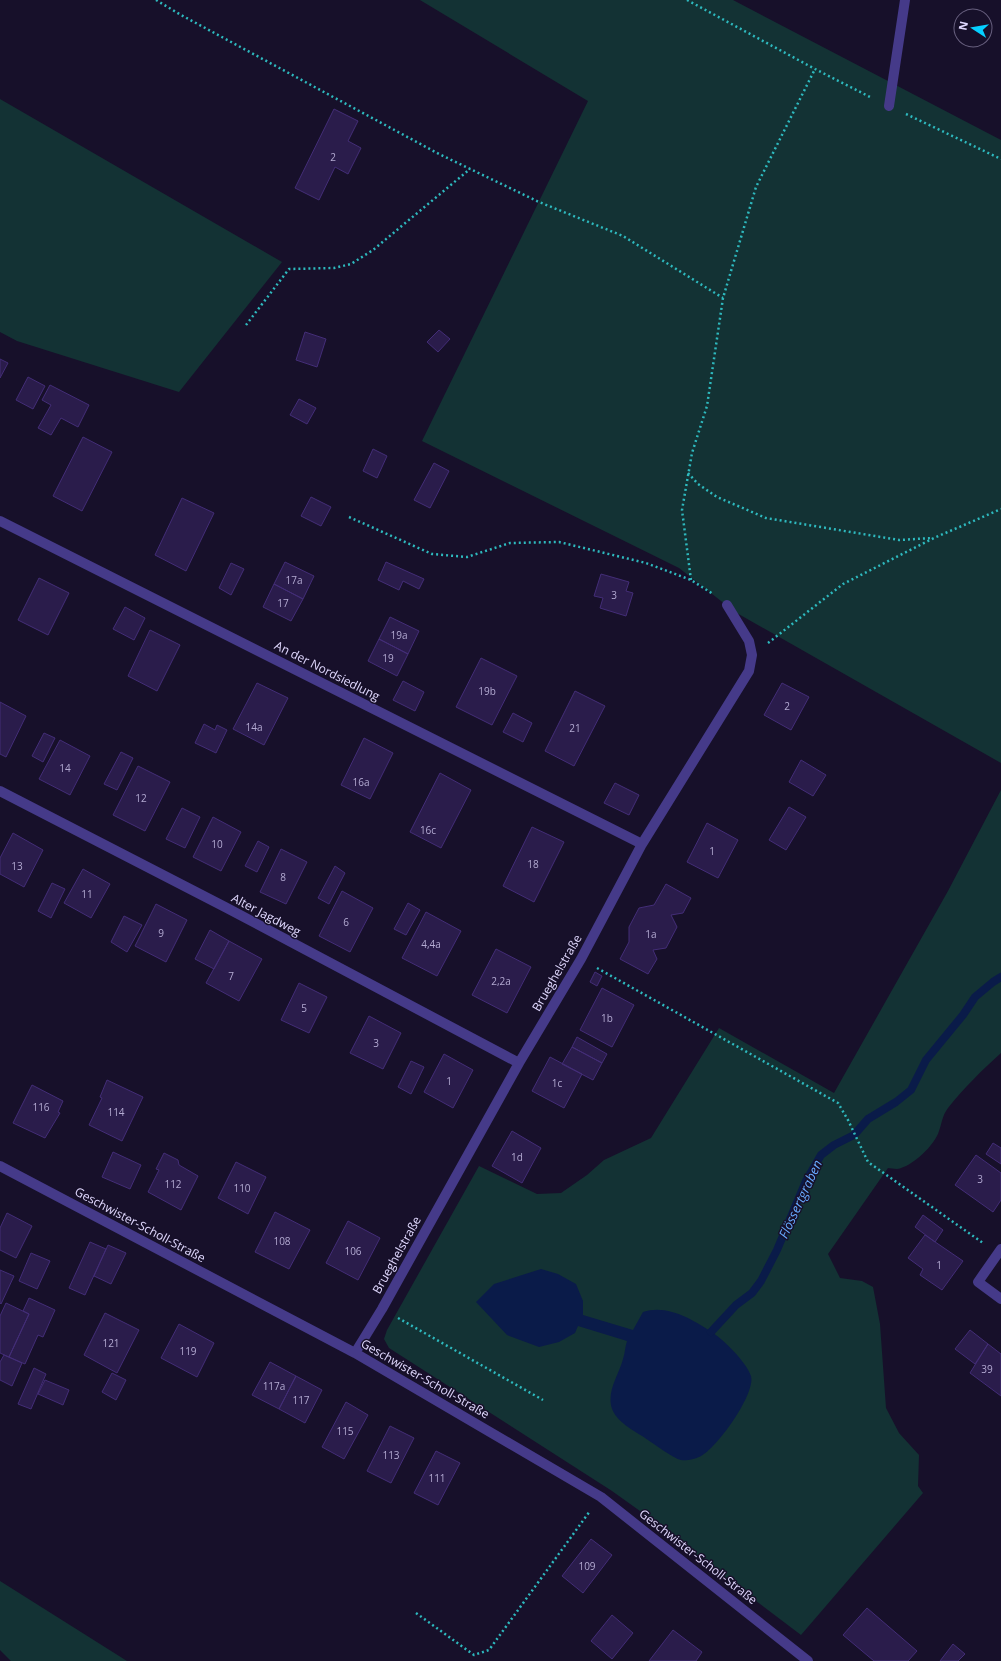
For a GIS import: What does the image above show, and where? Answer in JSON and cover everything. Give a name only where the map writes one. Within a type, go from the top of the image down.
[{"type":"street","points":[[888,106],[905,0]]},
{"type":"street","name":"An der Nordsiedlung","points":[[0,521],[642,844]]},
{"type":"street","points":[[727,605],[749,641],[752,656]]},
{"type":"street","name":"Brueghelstraße","points":[[356,1354],[519,1063],[581,959],[642,844],[749,672],[752,656]]},
{"type":"street","name":"Alter Jagdweg","points":[[0,791],[225,907],[519,1063]]},
{"type":"street","name":"Geschwister-Scholl-Straße","points":[[0,1166],[356,1354],[600,1496],[808,1661]]},
{"type":"street","points":[[999,1251],[978,1282],[1001,1299]]},
{"type":"path","points":[[156,0],[251,53],[432,150],[539,202],[623,236],[723,298]]},
{"type":"path","points":[[686,0],[888,106],[1001,159]]},
{"type":"path","points":[[691,580],[682,510],[692,452],[707,406],[723,298],[756,187],[815,69]]},
{"type":"path","points":[[246,325],[289,269],[334,268],[351,264],[373,250],[470,169]]},
{"type":"path","points":[[688,473],[698,484],[717,497],[766,518],[899,540],[934,538]]},
{"type":"path","points":[[752,656],[843,584],[934,538],[1001,509]]},
{"type":"path","points":[[349,517],[432,554],[467,557],[510,543],[558,542],[646,562],[691,580],[727,605]]},
{"type":"path","points":[[581,959],[838,1103],[848,1120],[868,1162],[999,1251]]},
{"type":"path","points":[[382,1309],[543,1400]]},
{"type":"path","points":[[416,1613],[474,1654],[489,1650],[600,1496]]},
{"type":"green space","points":[[420,0],[733,0],[1001,140],[1001,763],[735,612],[679,568],[422,441],[588,101]]},
{"type":"green space","points":[[0,99],[282,262],[179,392],[17,341],[0,332]]},
{"type":"green space","points":[[1001,790],[1001,1053],[973,1079],[948,1108],[943,1117],[937,1137],[928,1149],[916,1160],[903,1167],[897,1169],[888,1168],[828,1254],[840,1278],[862,1281],[873,1287],[880,1324],[886,1408],[899,1433],[919,1455],[918,1486],[923,1493],[801,1635],[722,1575],[668,1531],[612,1491],[389,1348],[384,1339],[387,1330],[479,1166],[537,1194],[561,1193],[587,1175],[604,1160],[651,1138],[719,1028],[834,1093],[948,891]]},
{"type":"green space","points":[[0,1581],[127,1661],[11,1661],[0,1650]]},
{"type":"water","points":[[541,1269],[558,1274],[576,1284],[583,1301],[583,1315],[633,1330],[643,1312],[662,1310],[671,1312],[689,1319],[718,1336],[735,1352],[749,1371],[751,1376],[751,1384],[741,1408],[733,1421],[706,1453],[693,1459],[678,1459],[628,1427],[615,1415],[612,1410],[610,1399],[614,1382],[623,1359],[627,1341],[578,1326],[575,1333],[559,1342],[539,1347],[507,1335],[476,1302],[494,1284]]},
{"type":"building","points":[[334,109],[358,121],[348,141],[361,148],[348,174],[335,167],[319,200],[295,188]]},
{"type":"building","points":[[439,330],[450,339],[438,352],[427,342]]},
{"type":"building","points":[[305,332],[326,339],[317,367],[296,360]]},
{"type":"building","points":[[0,359],[8,363],[0,378]]},
{"type":"building","points":[[28,377],[45,386],[33,409],[16,400]]},
{"type":"building","points":[[50,385],[89,405],[78,427],[61,418],[51,435],[38,428],[51,405],[42,400]]},
{"type":"building","points":[[299,399],[316,408],[307,424],[290,415]]},
{"type":"building","points":[[83,437],[112,452],[82,511],[53,496]]},
{"type":"building","points":[[373,449],[387,456],[377,478],[363,471]]},
{"type":"building","points":[[434,463],[449,471],[430,508],[414,500]]},
{"type":"building","points":[[311,497],[331,507],[321,526],[301,516]]},
{"type":"building","points":[[182,498],[214,513],[186,571],[155,555]]},
{"type":"building","points":[[285,562],[314,576],[303,599],[274,584]]},
{"type":"building","points":[[386,562],[424,579],[419,589],[403,581],[399,590],[378,580]]},
{"type":"building","points":[[231,563],[244,569],[231,595],[219,588]]},
{"type":"building","points":[[601,574],[629,582],[626,591],[633,593],[626,616],[600,608],[603,598],[594,596]]},
{"type":"building","points":[[39,578],[69,593],[48,635],[18,620]]},
{"type":"building","points":[[274,584],[303,599],[291,621],[263,607]]},
{"type":"building","points":[[125,607],[145,618],[134,640],[113,629]]},
{"type":"building","points":[[390,617],[419,631],[408,654],[379,639]]},
{"type":"building","points":[[150,630],[180,645],[157,691],[128,676]]},
{"type":"building","points":[[379,639],[408,654],[397,676],[368,661]]},
{"type":"building","points":[[481,658],[517,676],[492,725],[456,707]]},
{"type":"building","points":[[403,681],[424,692],[415,711],[393,700]]},
{"type":"building","points":[[257,683],[288,698],[264,745],[233,729]]},
{"type":"building","points":[[782,683],[809,697],[791,730],[764,715]]},
{"type":"building","points":[[575,691],[605,706],[574,766],[545,751]]},
{"type":"building","points":[[0,702],[26,716],[6,757],[0,754]]},
{"type":"building","points":[[513,713],[532,723],[523,742],[503,732]]},
{"type":"building","points":[[204,724],[215,730],[217,725],[227,730],[216,753],[195,743]]},
{"type":"building","points":[[44,733],[55,738],[43,762],[32,756]]},
{"type":"building","points":[[364,738],[393,753],[370,799],[341,785]]},
{"type":"building","points":[[60,740],[90,756],[70,795],[39,779]]},
{"type":"building","points":[[121,752],[133,758],[117,790],[104,784]]},
{"type":"building","points":[[801,760],[826,775],[813,796],[789,782]]},
{"type":"building","points":[[138,766],[170,782],[145,831],[113,815]]},
{"type":"building","points":[[440,773],[471,790],[441,848],[410,832]]},
{"type":"building","points":[[615,783],[639,795],[629,815],[604,803]]},
{"type":"building","points":[[789,807],[806,817],[786,850],[769,840]]},
{"type":"building","points":[[182,808],[200,817],[185,848],[166,839]]},
{"type":"building","points":[[213,817],[241,832],[221,871],[193,857]]},
{"type":"building","points":[[707,823],[738,840],[718,878],[687,862]]},
{"type":"building","points":[[532,827],[564,842],[534,902],[503,886]]},
{"type":"building","points":[[13,833],[43,850],[24,887],[0,874],[0,858]]},
{"type":"building","points":[[258,841],[269,847],[257,872],[245,866]]},
{"type":"building","points":[[281,849],[307,862],[286,904],[260,892]]},
{"type":"building","points":[[335,866],[345,873],[329,904],[318,898]]},
{"type":"building","points":[[83,869],[110,884],[91,918],[64,903]]},
{"type":"building","points":[[52,883],[65,889],[51,918],[38,911]]},
{"type":"building","points":[[666,884],[691,898],[683,913],[671,915],[677,927],[666,948],[653,950],[657,959],[648,974],[620,959],[629,942],[629,927],[639,908],[654,905]]},
{"type":"building","points":[[342,891],[373,908],[350,952],[319,936]]},
{"type":"building","points":[[408,903],[420,910],[406,935],[394,929]]},
{"type":"building","points":[[156,904],[187,920],[166,962],[135,946]]},
{"type":"building","points":[[426,912],[461,931],[437,976],[402,958]]},
{"type":"building","points":[[124,916],[142,925],[127,952],[111,942]]},
{"type":"building","points":[[210,930],[229,941],[214,969],[195,959]]},
{"type":"building","points":[[229,941],[262,959],[239,1001],[206,983]]},
{"type":"building","points":[[496,949],[531,967],[507,1013],[472,995]]},
{"type":"building","points":[[595,972],[602,976],[597,986],[590,982]]},
{"type":"building","points":[[299,983],[327,997],[309,1033],[281,1020]]},
{"type":"building","points":[[602,988],[634,1005],[612,1047],[580,1030]]},
{"type":"building","points":[[369,1016],[401,1033],[383,1069],[350,1053]]},
{"type":"building","points":[[577,1037],[607,1054],[602,1063],[572,1047]]},
{"type":"building","points":[[572,1047],[602,1063],[593,1080],[562,1064]]},
{"type":"building","points":[[444,1054],[473,1070],[453,1108],[424,1092]]},
{"type":"building","points":[[550,1057],[582,1074],[564,1108],[532,1091]]},
{"type":"building","points":[[411,1061],[424,1067],[411,1094],[398,1087]]},
{"type":"building","points":[[107,1080],[143,1097],[122,1141],[89,1125],[102,1098],[100,1097]]},
{"type":"building","points":[[32,1085],[63,1101],[58,1112],[60,1113],[45,1138],[13,1123]]},
{"type":"building","points":[[512,1131],[541,1148],[522,1183],[492,1166]]},
{"type":"building","points":[[993,1143],[1001,1148],[1001,1164],[986,1154]]},
{"type":"building","points":[[113,1152],[141,1165],[130,1189],[102,1177]]},
{"type":"building","points":[[164,1153],[178,1160],[179,1165],[198,1176],[181,1210],[148,1192],[159,1170],[156,1169]]},
{"type":"building","points":[[976,1155],[1001,1173],[1001,1200],[993,1212],[955,1185]]},
{"type":"building","points":[[236,1162],[266,1177],[248,1214],[218,1198]]},
{"type":"building","points":[[275,1212],[310,1230],[289,1269],[255,1252]]},
{"type":"building","points":[[7,1213],[32,1226],[16,1258],[0,1250],[0,1228]]},
{"type":"building","points":[[923,1215],[943,1230],[935,1242],[915,1227]]},
{"type":"building","points":[[348,1221],[380,1238],[358,1280],[326,1263]]},
{"type":"building","points":[[925,1235],[963,1261],[942,1290],[920,1275],[923,1269],[908,1258]]},
{"type":"building","points":[[90,1242],[106,1249],[85,1295],[69,1288]]},
{"type":"building","points":[[108,1245],[126,1253],[111,1284],[94,1276]]},
{"type":"building","points":[[31,1253],[50,1261],[37,1289],[19,1281]]},
{"type":"building","points":[[0,1270],[14,1276],[1,1304],[0,1303]]},
{"type":"building","points":[[29,1298],[55,1310],[43,1337],[38,1335],[25,1364],[9,1357],[29,1314],[23,1311]]},
{"type":"building","points":[[6,1303],[29,1314],[9,1357],[0,1353],[0,1316]]},
{"type":"building","points":[[105,1313],[139,1330],[117,1373],[84,1355]]},
{"type":"building","points":[[179,1324],[214,1343],[197,1377],[161,1358]]},
{"type":"building","points":[[970,1330],[988,1344],[975,1364],[955,1349]]},
{"type":"building","points":[[988,1344],[1001,1354],[1001,1396],[970,1373]]},
{"type":"building","points":[[4,1355],[22,1363],[12,1386],[0,1380],[0,1362]]},
{"type":"building","points":[[270,1362],[296,1376],[279,1409],[252,1395]]},
{"type":"building","points":[[34,1368],[46,1374],[31,1409],[18,1404]]},
{"type":"building","points":[[112,1373],[126,1380],[116,1400],[102,1392]]},
{"type":"building","points":[[296,1376],[322,1390],[305,1423],[279,1409]]},
{"type":"building","points":[[45,1380],[69,1390],[63,1405],[38,1394]]},
{"type":"building","points":[[346,1402],[368,1415],[344,1459],[322,1447]]},
{"type":"building","points":[[390,1426],[414,1438],[391,1483],[367,1471]]},
{"type":"building","points":[[436,1451],[460,1463],[438,1505],[414,1493]]},
{"type":"building","points":[[591,1539],[612,1555],[583,1593],[562,1576]]},
{"type":"building","points":[[867,1608],[917,1651],[908,1661],[874,1661],[843,1635]]},
{"type":"building","points":[[612,1615],[633,1633],[612,1659],[591,1641]]},
{"type":"building","points":[[673,1630],[702,1652],[696,1661],[649,1661]]},
{"type":"building","points":[[953,1644],[965,1654],[958,1661],[940,1661]]},
{"type":"waterway","name":"Flössertgraben","points":[[711,1332],[736,1305],[752,1293],[761,1281],[777,1250],[806,1181],[821,1155],[834,1145],[854,1135],[868,1119],[896,1102],[911,1090],[926,1060],[963,1015],[975,997],[1001,977]]}]
